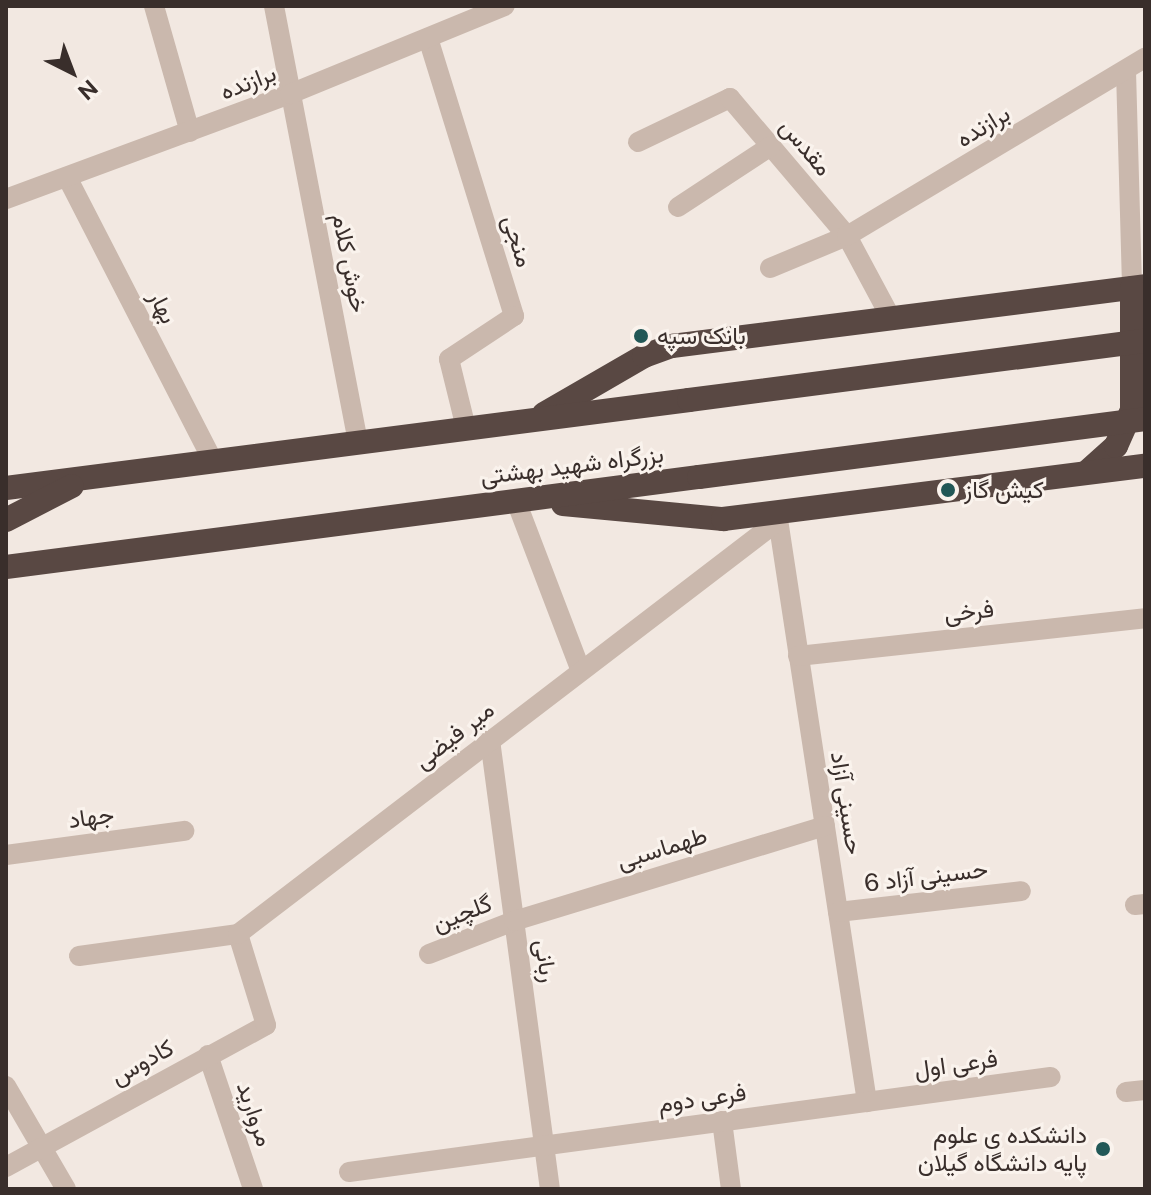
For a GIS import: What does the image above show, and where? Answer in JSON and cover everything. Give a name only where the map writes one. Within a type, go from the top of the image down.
[{"type":"highway","points":[[535,420],[644,356],[672,346],[1138,287],[1135,388],[1130,418],[1111,452],[1084,473]]},
{"type":"highway","name":"بزرگراه شهید بهشتی","points":[[6,488],[1145,341]]},
{"type":"highway","name":"بزرگراه شهید بهشتی","points":[[6,567],[1145,419]]},
{"type":"highway","points":[[521,500],[708,520],[778,517],[1145,466]]},
{"type":"highway","points":[[6,520],[88,477]]},
{"type":"street","points":[[154,6],[190,132]]},
{"type":"street","name":"خوش کلام","points":[[274,6],[358,443]]},
{"type":"street","name":"برازنده","points":[[7,196],[67,177],[290,94],[505,6]]},
{"type":"street","name":"منجی","points":[[428,38],[514,316],[449,359],[466,428]]},
{"type":"street","name":"برازنده","points":[[770,268],[847,236],[1145,58]]},
{"type":"street","points":[[1126,71],[1138,287]]},
{"type":"street","name":"مقدس","points":[[638,142],[730,98],[847,236],[891,318]]},
{"type":"street","points":[[678,207],[771,146]]},
{"type":"street","name":"بهار","points":[[67,177],[213,461]]},
{"type":"street","points":[[521,500],[581,671]]},
{"type":"street","name":"حسینی آزاد","points":[[778,517],[867,1102]]},
{"type":"street","name":"میر فیضی","points":[[238,934],[778,517]]},
{"type":"street","name":"فرخی","points":[[798,656],[1145,618]]},
{"type":"street","name":"ربانی","points":[[490,740],[550,1189]]},
{"type":"street","name":"طهماسبی","points":[[514,921],[825,826]]},
{"type":"street","name":"جهاد","points":[[6,855],[184,831]]},
{"type":"street","name":"حسینی آزاد 6","points":[[838,912],[1021,891]]},
{"type":"street","name":"گلچین","points":[[429,954],[514,921]]},
{"type":"street","points":[[79,956],[238,934]]},
{"type":"street","name":"کادوس","points":[[6,1167],[266,1025],[238,934]]},
{"type":"street","name":"مروارید","points":[[208,1055],[253,1189]]},
{"type":"street","name":"فرعی اول","points":[[867,1102],[1051,1077]]},
{"type":"street","points":[[6,1086],[44,1146],[66,1189]]},
{"type":"street","name":"فرعی دوم","points":[[349,1172],[867,1102]]},
{"type":"street","points":[[722,1121],[731,1189]]},
{"type":"place","name":"بانک سپه","points":[[641,336]]},
{"type":"place","name":"كيش گاز","points":[[948,490]]},
{"type":"place","name":"دانشکده ی علوم پایه دانشگاه گیلان","points":[[1103,1149]]}]
